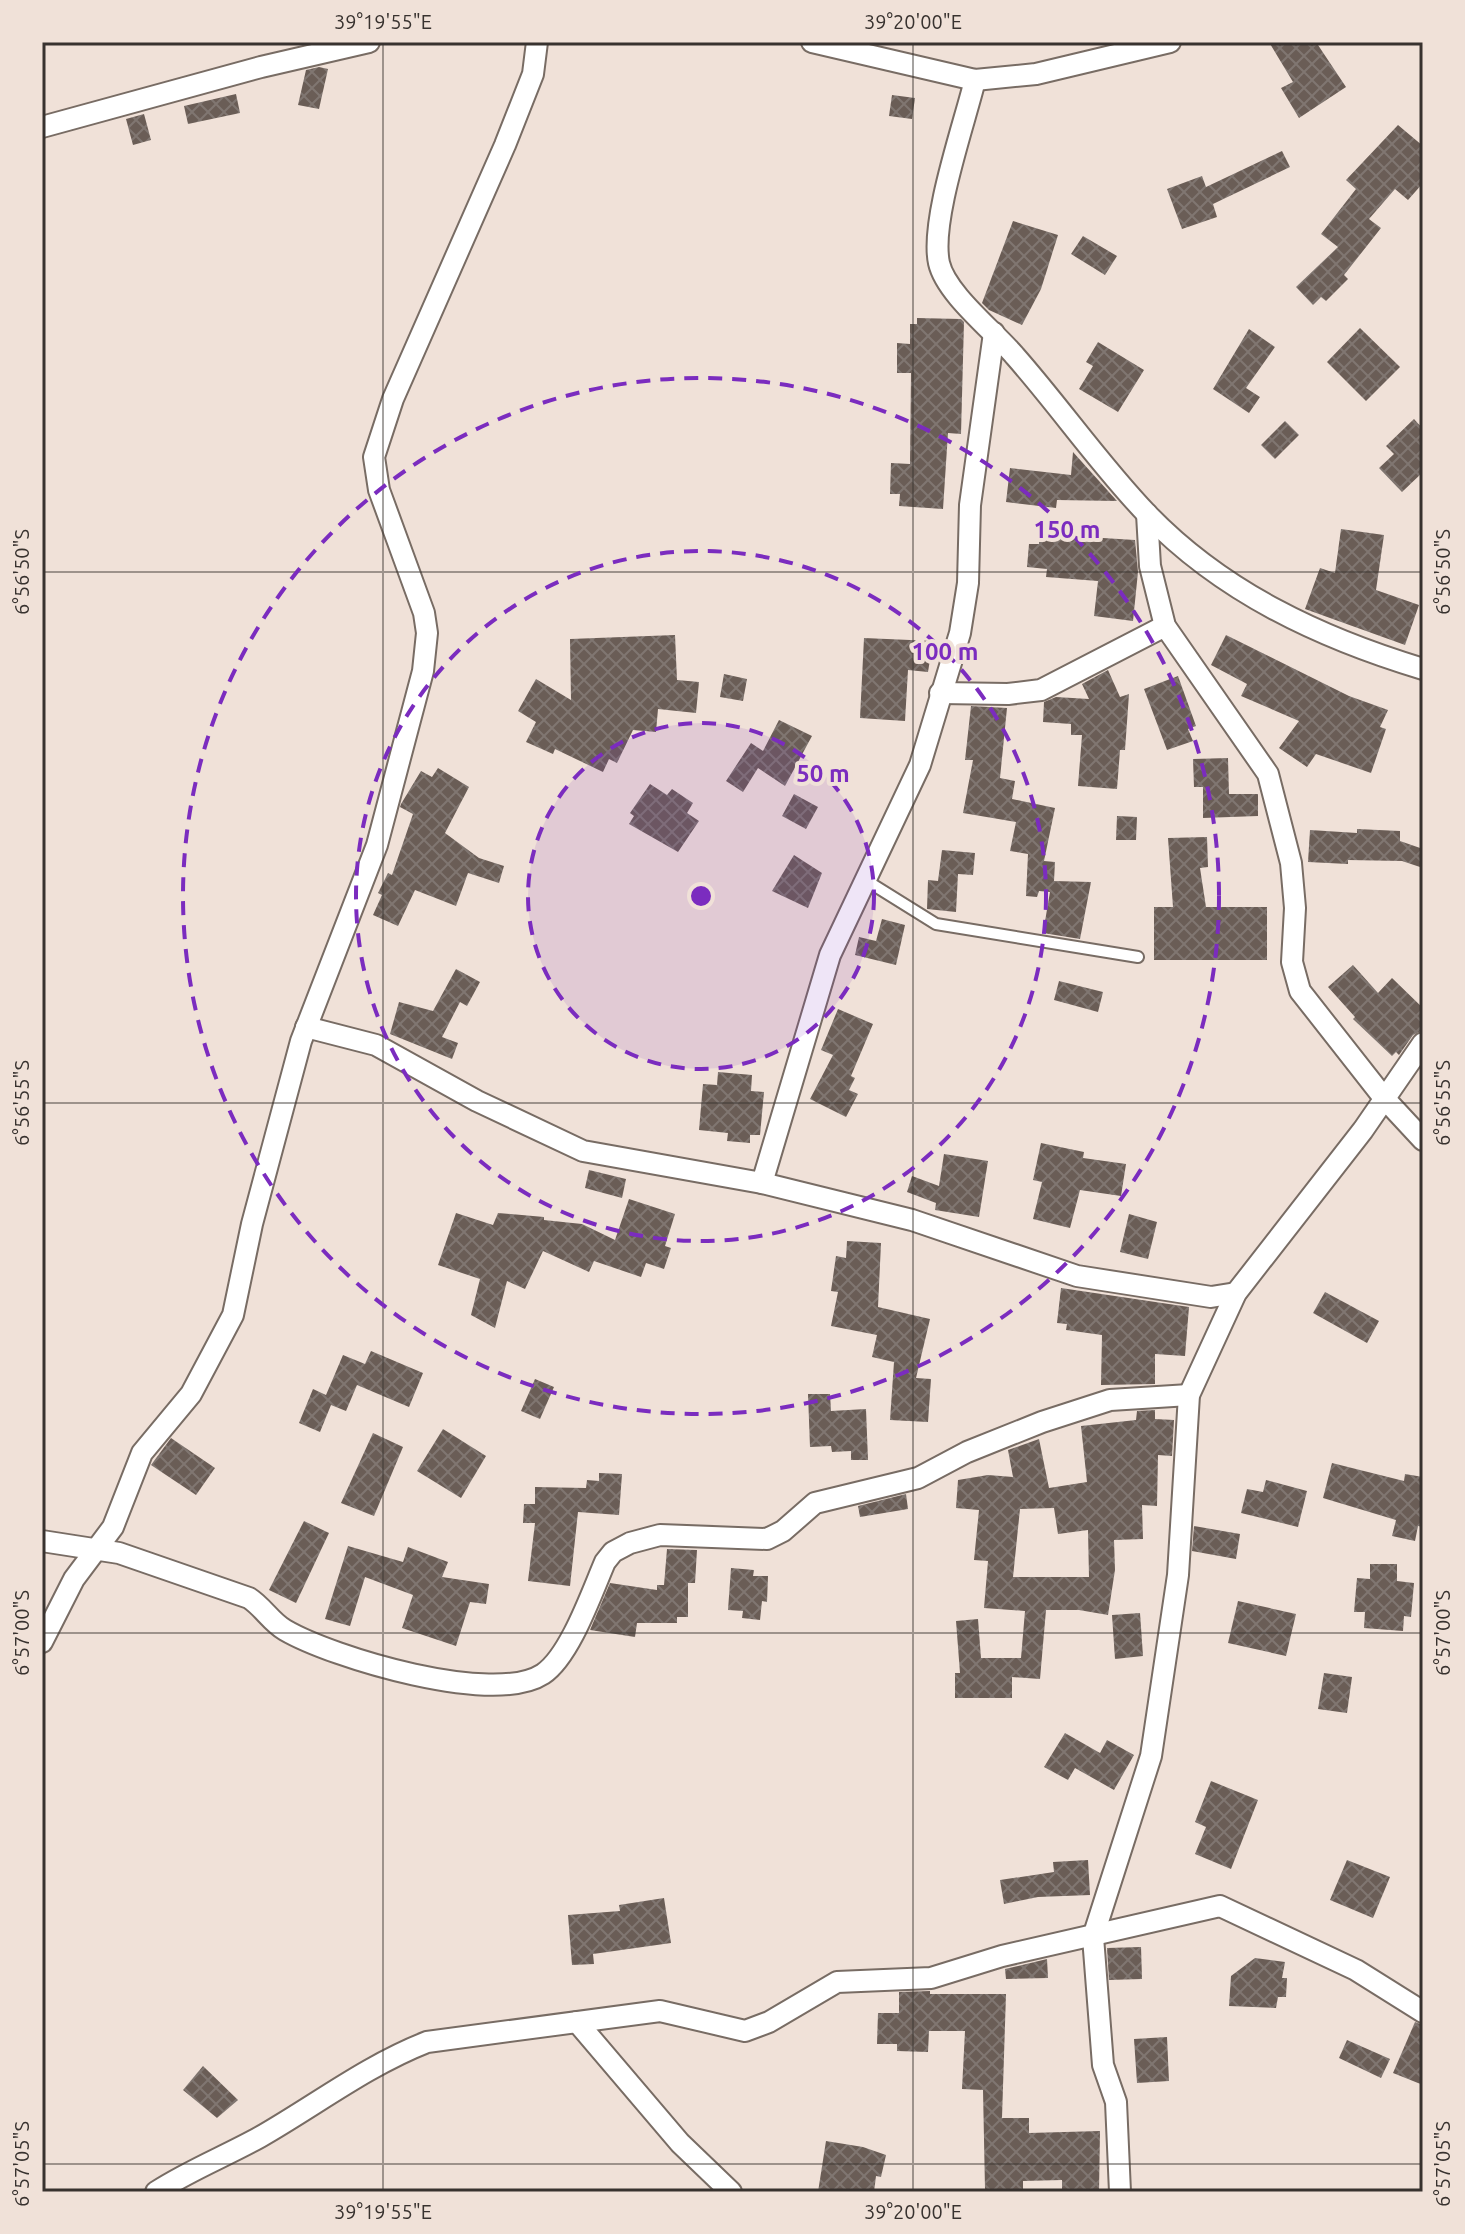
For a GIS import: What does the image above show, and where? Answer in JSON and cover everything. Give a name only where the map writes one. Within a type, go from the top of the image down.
[{"type":"street","points":[[42,127],[261,67],[369,42]]},
{"type":"street","points":[[42,1642],[74,1579],[98,1549],[123,1506],[142,1453],[191,1394],[233,1315],[252,1224],[306,1027],[377,845],[423,671],[426,646],[424,613],[379,490],[374,457],[393,399],[533,74],[537,42]]},
{"type":"street","points":[[812,42],[975,80],[1036,74],[1170,42]]},
{"type":"street","points":[[975,80],[937,236],[940,266],[959,296],[1147,514],[1207,568],[1243,593],[1365,650],[1423,669]]},
{"type":"street","points":[[762,1183],[830,955],[920,765],[960,633],[966,603],[970,505],[994,333]]},
{"type":"street","points":[[1147,514],[1150,566],[1165,626],[1268,774],[1291,863],[1295,908],[1292,962],[1300,991],[1384,1098],[1423,1140]]},
{"type":"street","points":[[940,693],[1008,694],[1041,690],[1165,626]]},
{"type":"street","points":[[306,1027],[376,1045],[477,1101],[583,1151],[762,1183],[912,1220],[1057,1271],[1202,1296],[1236,1293]]},
{"type":"street","points":[[1120,2192],[1116,2102],[1103,2065],[1093,1937],[1151,1756],[1178,1575],[1189,1395],[1236,1293],[1423,1043]]},
{"type":"street","points":[[42,1541],[98,1549],[249,1598],[262,1606],[280,1627],[325,1649],[458,1683],[515,1682],[543,1674],[553,1662],[570,1638],[605,1562],[613,1552],[630,1543],[677,1534],[767,1539],[783,1531],[815,1503],[928,1474],[967,1452],[1042,1422],[1110,1400],[1189,1395]]},
{"type":"street","points":[[156,2192],[214,2157],[259,2138],[396,2054],[427,2042],[630,2012],[671,2011],[712,2026],[745,2031],[769,2022],[837,1982],[931,1978],[1002,1956],[1093,1937],[1158,1917],[1220,1906],[1231,1908],[1279,1937],[1356,1970],[1423,2012]]},
{"type":"street","points":[[577,2022],[680,2143],[731,2192]]},
{"type":"lane","points":[[867,881],[936,924],[1138,957]]},
{"type":"building","points":[[1269,42],[1316,42],[1346,87],[1299,118],[1281,88],[1293,82]]},
{"type":"building","points":[[319,67],[328,69],[319,109],[298,105],[306,70]]},
{"type":"building","points":[[236,94],[240,113],[188,124],[184,106]]},
{"type":"building","points":[[892,95],[915,98],[912,119],[889,116]]},
{"type":"building","points":[[144,114],[151,140],[133,145],[126,119]]},
{"type":"building","points":[[1398,125],[1423,146],[1423,183],[1408,200],[1395,189],[1369,219],[1381,228],[1344,275],[1348,279],[1326,301],[1321,297],[1313,305],[1296,287],[1338,247],[1321,234],[1356,189],[1346,180]]},
{"type":"building","points":[[1282,151],[1290,167],[1213,204],[1217,217],[1182,229],[1167,189],[1202,176],[1206,187]]},
{"type":"building","points":[[1013,221],[1058,235],[1041,289],[1022,325],[989,310],[982,303]]},
{"type":"building","points":[[1083,236],[1117,256],[1105,275],[1071,254]]},
{"type":"building","points":[[917,318],[961,319],[964,322],[961,434],[948,433],[943,509],[899,506],[900,494],[890,494],[891,463],[910,464],[911,373],[897,373],[897,343],[910,344],[910,324],[917,324]]},
{"type":"building","points":[[1360,328],[1400,367],[1366,401],[1327,362]]},
{"type":"building","points":[[1249,329],[1275,347],[1246,388],[1260,397],[1249,413],[1213,389]]},
{"type":"building","points":[[1098,342],[1144,370],[1118,412],[1079,389],[1093,366],[1086,362]]},
{"type":"building","points":[[1414,419],[1423,429],[1423,472],[1402,492],[1379,468],[1394,454],[1386,446]]},
{"type":"building","points":[[1285,421],[1299,435],[1275,459],[1261,445]]},
{"type":"building","points":[[1073,452],[1117,501],[1057,500],[1056,508],[1006,502],[1010,468],[1071,475]]},
{"type":"building","points":[[1341,529],[1384,535],[1376,590],[1419,605],[1405,645],[1305,609],[1320,568],[1335,573]]},
{"type":"building","points":[[1039,534],[1135,540],[1138,572],[1133,621],[1094,616],[1098,581],[1046,577],[1047,569],[1027,567],[1029,544],[1039,544]]},
{"type":"building","points":[[675,635],[677,680],[699,682],[696,713],[658,709],[656,732],[633,730],[617,763],[609,759],[603,772],[555,749],[553,754],[526,742],[536,722],[518,711],[536,679],[571,700],[570,639]]},
{"type":"building","points":[[1226,635],[1349,696],[1388,710],[1380,727],[1386,729],[1371,773],[1316,754],[1307,767],[1279,748],[1299,721],[1241,696],[1247,684],[1211,665]]},
{"type":"building","points":[[864,638],[933,641],[928,672],[908,670],[905,721],[860,718]]},
{"type":"building","points":[[1108,670],[1120,697],[1129,694],[1125,750],[1120,750],[1117,789],[1078,786],[1082,735],[1071,735],[1071,724],[1043,722],[1044,702],[1056,697],[1089,699],[1082,684]]},
{"type":"building","points":[[724,674],[747,679],[743,701],[720,697]]},
{"type":"building","points":[[1178,676],[1196,726],[1188,729],[1193,741],[1167,750],[1144,689]]},
{"type":"building","points":[[971,706],[1007,708],[1000,778],[1015,781],[1012,799],[1055,808],[1044,861],[1055,862],[1054,881],[1091,882],[1080,939],[1043,933],[1050,892],[1039,891],[1037,897],[1026,896],[1028,854],[1010,851],[1016,822],[963,813],[973,760],[965,760]]},
{"type":"building","points":[[779,720],[812,736],[785,786],[758,768],[743,792],[726,781],[751,743],[763,751]]},
{"type":"building","points":[[1228,758],[1229,794],[1258,794],[1258,816],[1203,818],[1203,787],[1194,787],[1193,759]]},
{"type":"building","points":[[438,768],[469,787],[445,833],[479,858],[504,866],[499,883],[468,873],[456,906],[415,890],[398,926],[373,915],[382,895],[378,893],[388,873],[392,875],[413,814],[400,807],[401,804],[421,771],[432,777]]},
{"type":"building","points":[[650,784],[667,795],[672,789],[693,803],[687,813],[699,821],[678,852],[629,824],[634,816],[630,813]]},
{"type":"building","points":[[794,794],[818,807],[806,829],[782,816]]},
{"type":"building","points":[[1117,816],[1137,817],[1136,840],[1116,840]]},
{"type":"building","points":[[1357,829],[1400,831],[1400,841],[1423,849],[1423,868],[1402,861],[1348,860],[1348,864],[1308,862],[1310,830],[1357,833]]},
{"type":"building","points":[[1207,837],[1208,867],[1200,868],[1206,907],[1267,907],[1267,960],[1154,960],[1154,907],[1173,907],[1168,838]]},
{"type":"building","points":[[942,850],[975,853],[973,875],[958,874],[956,912],[927,909],[928,880],[938,881]]},
{"type":"building","points":[[794,855],[822,873],[808,908],[772,891]]},
{"type":"building","points":[[882,919],[905,925],[896,965],[855,955],[859,937],[876,941]]},
{"type":"building","points":[[1353,965],[1378,993],[1392,978],[1423,1008],[1423,1030],[1413,1035],[1399,1055],[1396,1052],[1392,1056],[1353,1019],[1355,1017],[1328,987]]},
{"type":"building","points":[[456,969],[480,982],[467,1006],[460,1002],[442,1037],[458,1043],[452,1059],[390,1034],[399,1002],[433,1011]]},
{"type":"building","points":[[1059,981],[1103,992],[1098,1012],[1054,1000]]},
{"type":"building","points":[[838,1009],[873,1024],[851,1076],[855,1078],[849,1090],[858,1094],[846,1117],[810,1099],[833,1055],[821,1050]]},
{"type":"building","points":[[718,1072],[752,1075],[751,1091],[764,1092],[760,1135],[750,1135],[750,1143],[727,1141],[728,1133],[699,1130],[703,1084],[717,1085]]},
{"type":"building","points":[[1041,1143],[1084,1152],[1083,1158],[1126,1164],[1121,1196],[1080,1190],[1070,1228],[1033,1219],[1042,1182],[1033,1180]]},
{"type":"building","points":[[944,1154],[988,1161],[979,1217],[935,1210],[936,1203],[907,1192],[912,1176],[939,1186]]},
{"type":"building","points":[[589,1170],[626,1179],[622,1198],[585,1188]]},
{"type":"building","points":[[629,1199],[675,1214],[665,1246],[671,1248],[664,1269],[646,1263],[641,1277],[594,1261],[589,1272],[543,1251],[525,1289],[507,1281],[495,1328],[471,1315],[480,1279],[438,1265],[456,1213],[493,1225],[498,1213],[544,1217],[544,1220],[582,1224],[615,1240]]},
{"type":"building","points":[[1129,1214],[1157,1222],[1148,1259],[1120,1252]]},
{"type":"building","points":[[847,1241],[881,1243],[878,1307],[930,1319],[916,1378],[931,1379],[928,1422],[890,1420],[894,1362],[872,1357],[877,1335],[831,1326],[838,1292],[831,1291],[836,1256],[846,1258]]},
{"type":"building","points":[[1061,1288],[1189,1307],[1185,1356],[1155,1354],[1155,1384],[1101,1385],[1102,1335],[1066,1330],[1067,1324],[1057,1323]]},
{"type":"building","points":[[1325,1292],[1379,1321],[1367,1343],[1313,1313]]},
{"type":"building","points":[[371,1351],[423,1373],[409,1407],[357,1385],[346,1411],[331,1405],[320,1432],[299,1423],[313,1389],[326,1395],[343,1355],[365,1364]]},
{"type":"building","points":[[535,1379],[554,1387],[540,1419],[521,1411]]},
{"type":"building","points":[[808,1394],[830,1394],[831,1411],[866,1409],[868,1460],[851,1460],[851,1451],[832,1452],[831,1446],[810,1447]]},
{"type":"building","points":[[1155,1410],[1155,1419],[1174,1420],[1172,1456],[1158,1455],[1157,1506],[1142,1505],[1143,1539],[1114,1540],[1115,1570],[1108,1615],[1079,1610],[1046,1610],[1040,1679],[1012,1677],[1012,1698],[955,1698],[955,1673],[960,1673],[956,1621],[978,1619],[981,1658],[1021,1658],[1025,1611],[984,1608],[988,1561],[974,1560],[979,1510],[956,1508],[958,1480],[988,1475],[1013,1477],[1008,1450],[1039,1439],[1049,1488],[1087,1482],[1081,1426],[1136,1420],[1137,1411]],"holes":[[[1054,1508],[1058,1534],[1088,1530],[1089,1577],[1013,1577],[1020,1509]]]},
{"type":"building","points":[[443,1429],[486,1456],[461,1498],[417,1471]]},
{"type":"building","points":[[373,1433],[403,1447],[374,1516],[341,1503]]},
{"type":"building","points":[[171,1438],[215,1468],[196,1495],[151,1465]]},
{"type":"building","points":[[1332,1463],[1404,1481],[1405,1474],[1423,1477],[1423,1527],[1418,1526],[1415,1541],[1392,1536],[1396,1520],[1323,1498]]},
{"type":"building","points":[[599,1473],[622,1474],[619,1515],[578,1512],[570,1586],[528,1581],[535,1523],[523,1523],[524,1504],[535,1504],[535,1487],[586,1488],[587,1480],[599,1481]]},
{"type":"building","points":[[1266,1480],[1307,1491],[1298,1527],[1241,1513],[1247,1489],[1263,1492]]},
{"type":"building","points":[[906,1494],[908,1509],[860,1517],[858,1506]]},
{"type":"building","points":[[304,1521],[329,1533],[296,1603],[269,1590]]},
{"type":"building","points":[[1194,1526],[1240,1534],[1236,1559],[1192,1551]]},
{"type":"building","points":[[348,1546],[403,1562],[408,1547],[448,1562],[442,1577],[489,1584],[486,1604],[470,1602],[456,1646],[402,1628],[413,1595],[365,1577],[350,1626],[325,1619]]},
{"type":"building","points":[[667,1549],[697,1550],[695,1583],[688,1583],[688,1617],[677,1617],[677,1623],[637,1623],[635,1637],[590,1630],[610,1583],[657,1590],[657,1585],[664,1585]]},
{"type":"building","points":[[1370,1564],[1397,1564],[1397,1581],[1414,1583],[1411,1617],[1404,1616],[1403,1631],[1364,1628],[1365,1612],[1354,1612],[1357,1578],[1370,1579]]},
{"type":"building","points":[[731,1568],[754,1570],[753,1576],[768,1576],[767,1602],[762,1601],[760,1620],[742,1618],[743,1611],[728,1610]]},
{"type":"building","points":[[1238,1601],[1296,1614],[1286,1656],[1228,1643]]},
{"type":"building","points":[[1140,1613],[1143,1656],[1115,1659],[1112,1615]]},
{"type":"building","points":[[1324,1673],[1352,1677],[1347,1713],[1318,1709]]},
{"type":"building","points":[[1065,1733],[1100,1753],[1107,1740],[1134,1755],[1114,1790],[1075,1768],[1068,1780],[1044,1767]]},
{"type":"building","points":[[1211,1781],[1258,1800],[1231,1869],[1195,1854],[1206,1827],[1195,1822]]},
{"type":"building","points":[[1088,1860],[1090,1895],[1038,1897],[1004,1904],[1000,1880],[1054,1872],[1053,1862]]},
{"type":"building","points":[[1347,1860],[1390,1877],[1373,1918],[1330,1900]]},
{"type":"building","points":[[664,1898],[671,1943],[593,1954],[594,1964],[572,1965],[568,1915],[620,1911],[619,1905]]},
{"type":"building","points":[[1141,1947],[1142,1979],[1109,1980],[1107,1948]]},
{"type":"building","points":[[1255,1958],[1285,1962],[1282,1978],[1287,1978],[1286,1997],[1278,1997],[1276,2008],[1229,2006],[1231,1976]]},
{"type":"building","points":[[1047,1959],[1048,1978],[1006,1979],[1005,1969]]},
{"type":"building","points":[[930,1991],[930,1994],[1006,1994],[1002,2118],[1029,2118],[1029,2133],[1100,2131],[1099,2192],[1062,2192],[1062,2180],[1023,2181],[1023,2192],[985,2189],[983,2090],[962,2089],[965,2031],[929,2031],[928,2052],[897,2051],[897,2044],[877,2044],[878,2013],[899,2013],[899,1992]]},
{"type":"building","points":[[1415,2022],[1423,2025],[1423,2085],[1393,2073]]},
{"type":"building","points":[[1167,2037],[1169,2081],[1137,2083],[1134,2039]]},
{"type":"building","points":[[1347,2040],[1390,2059],[1381,2078],[1339,2058]]},
{"type":"building","points":[[203,2066],[238,2100],[217,2118],[183,2090]]},
{"type":"building","points":[[826,2141],[863,2147],[886,2155],[881,2177],[876,2176],[874,2192],[818,2192]]}]
